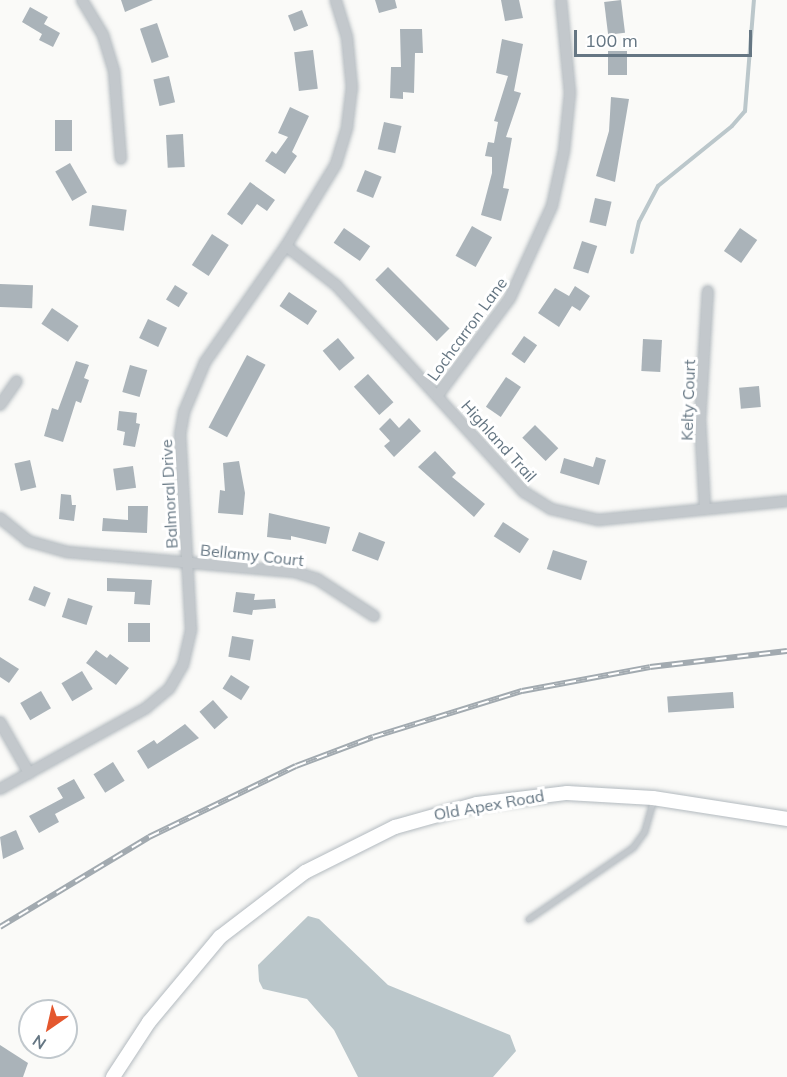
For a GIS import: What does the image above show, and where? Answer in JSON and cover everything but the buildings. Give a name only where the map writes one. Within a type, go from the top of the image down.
[{"type":"main road","name":"Old Apex Road","points":[[113,1077],[149,1022],[220,937],[279,889],[333,855],[395,827],[477,804],[567,793],[653,798],[787,819]]},
{"type":"street","points":[[82,0],[103,35],[114,71],[121,159]]},
{"type":"street","name":"Balmoral Drive","points":[[0,789],[146,708],[169,689],[183,666],[190,643],[188,563],[180,435],[189,393],[205,362],[286,246],[336,164],[347,127],[351,63],[336,0]]},
{"type":"street","name":"Lochcarron Lane","points":[[438,395],[510,298],[552,206],[564,151],[570,93],[561,0]]},
{"type":"street","name":"Highland Trail","points":[[286,246],[336,285],[524,492],[551,509],[598,519],[787,501]]},
{"type":"street","name":"Kelty Court","points":[[705,509],[700,420],[708,291]]},
{"type":"street","points":[[0,405],[16,381]]},
{"type":"street","name":"Bellamy Court","points":[[0,518],[16,534],[43,548],[295,572],[316,579],[374,616]]},
{"type":"street","points":[[0,722],[29,773]]},
{"type":"lane","points":[[528,919],[633,847],[648,824],[653,798]]},
{"type":"shaded area","points":[[308,916],[319,919],[388,985],[510,1035],[516,1051],[493,1077],[358,1077],[334,1030],[307,999],[263,989],[259,981],[258,965]]},
{"type":"waterway","points":[[632,252],[639,222],[658,186],[732,126],[745,111],[754,0]]},
{"type":"railway","points":[[0,927],[149,837],[296,766],[373,737],[522,691],[650,667],[787,651]]}]
